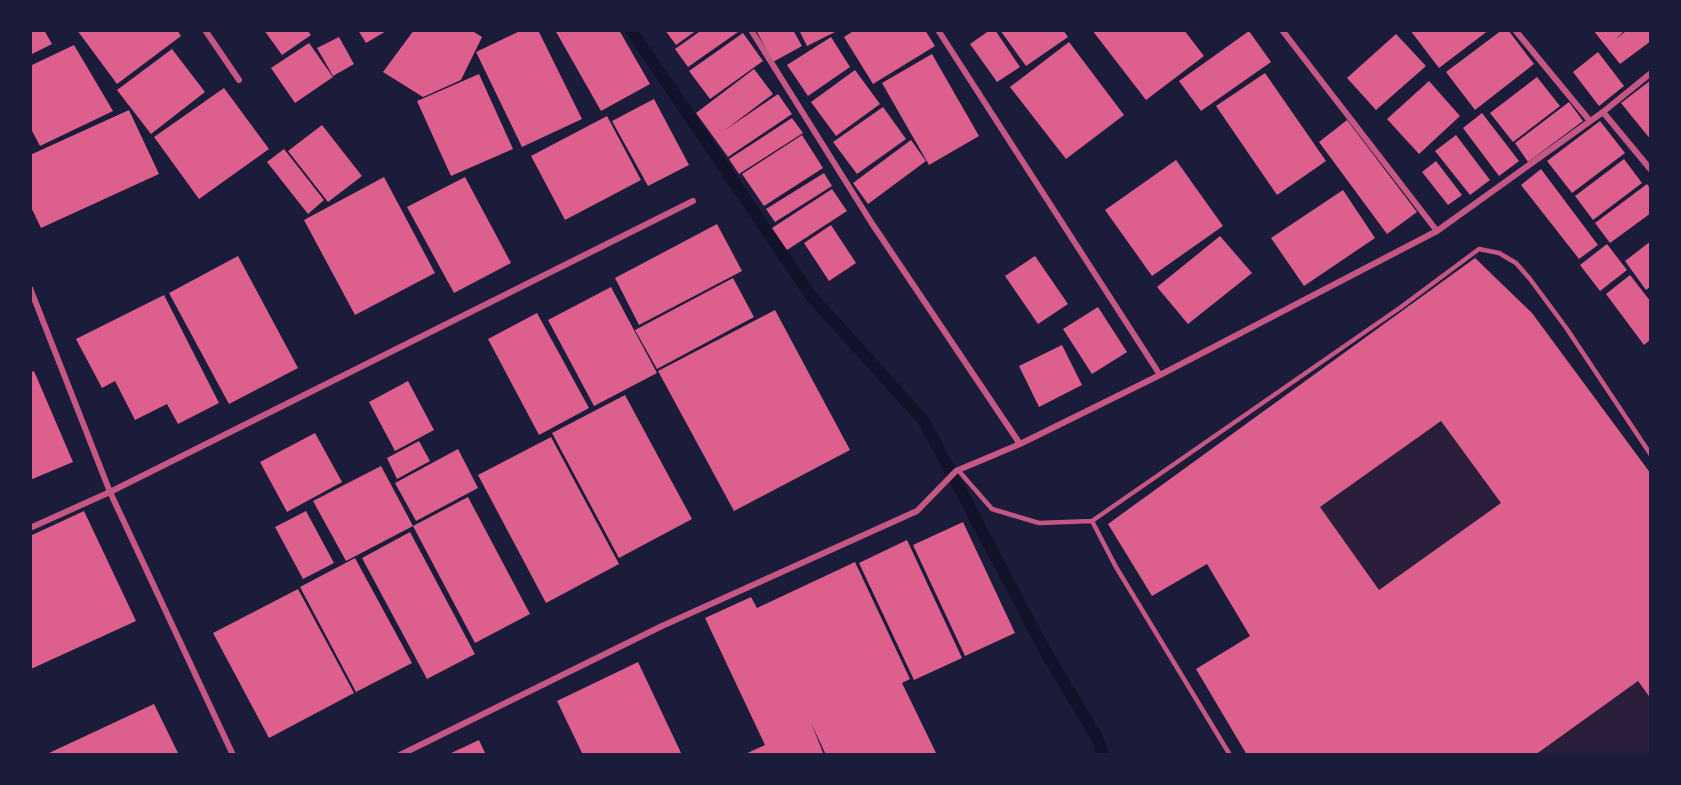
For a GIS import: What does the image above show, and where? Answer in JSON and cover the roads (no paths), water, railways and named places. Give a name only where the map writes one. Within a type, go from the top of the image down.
[{"type":"street","points":[[205,30],[239,80]]},
{"type":"street","points":[[751,30],[871,222],[1020,444]]},
{"type":"street","points":[[938,30],[1160,375]]},
{"type":"street","points":[[1282,30],[1437,231]]},
{"type":"street","points":[[1515,30],[1590,121]]},
{"type":"street","points":[[400,755],[662,626],[917,512],[957,471],[1020,444],[1160,375],[1437,231],[1603,112],[1651,74]]},
{"type":"street","points":[[1603,112],[1651,170]]},
{"type":"street","points":[[30,528],[110,492],[693,201]]},
{"type":"street","points":[[30,288],[110,492],[233,755]]},
{"type":"lane","points":[[957,471],[992,509],[1039,523],[1092,521],[1401,307],[1479,249],[1499,253],[1516,263],[1530,279],[1567,329],[1651,455]]},
{"type":"lane","points":[[1092,521],[1116,567],[1230,755]]},
{"type":"waterway","points":[[631,30],[811,296],[924,421],[1045,651],[1096,736],[1103,755]]}]
